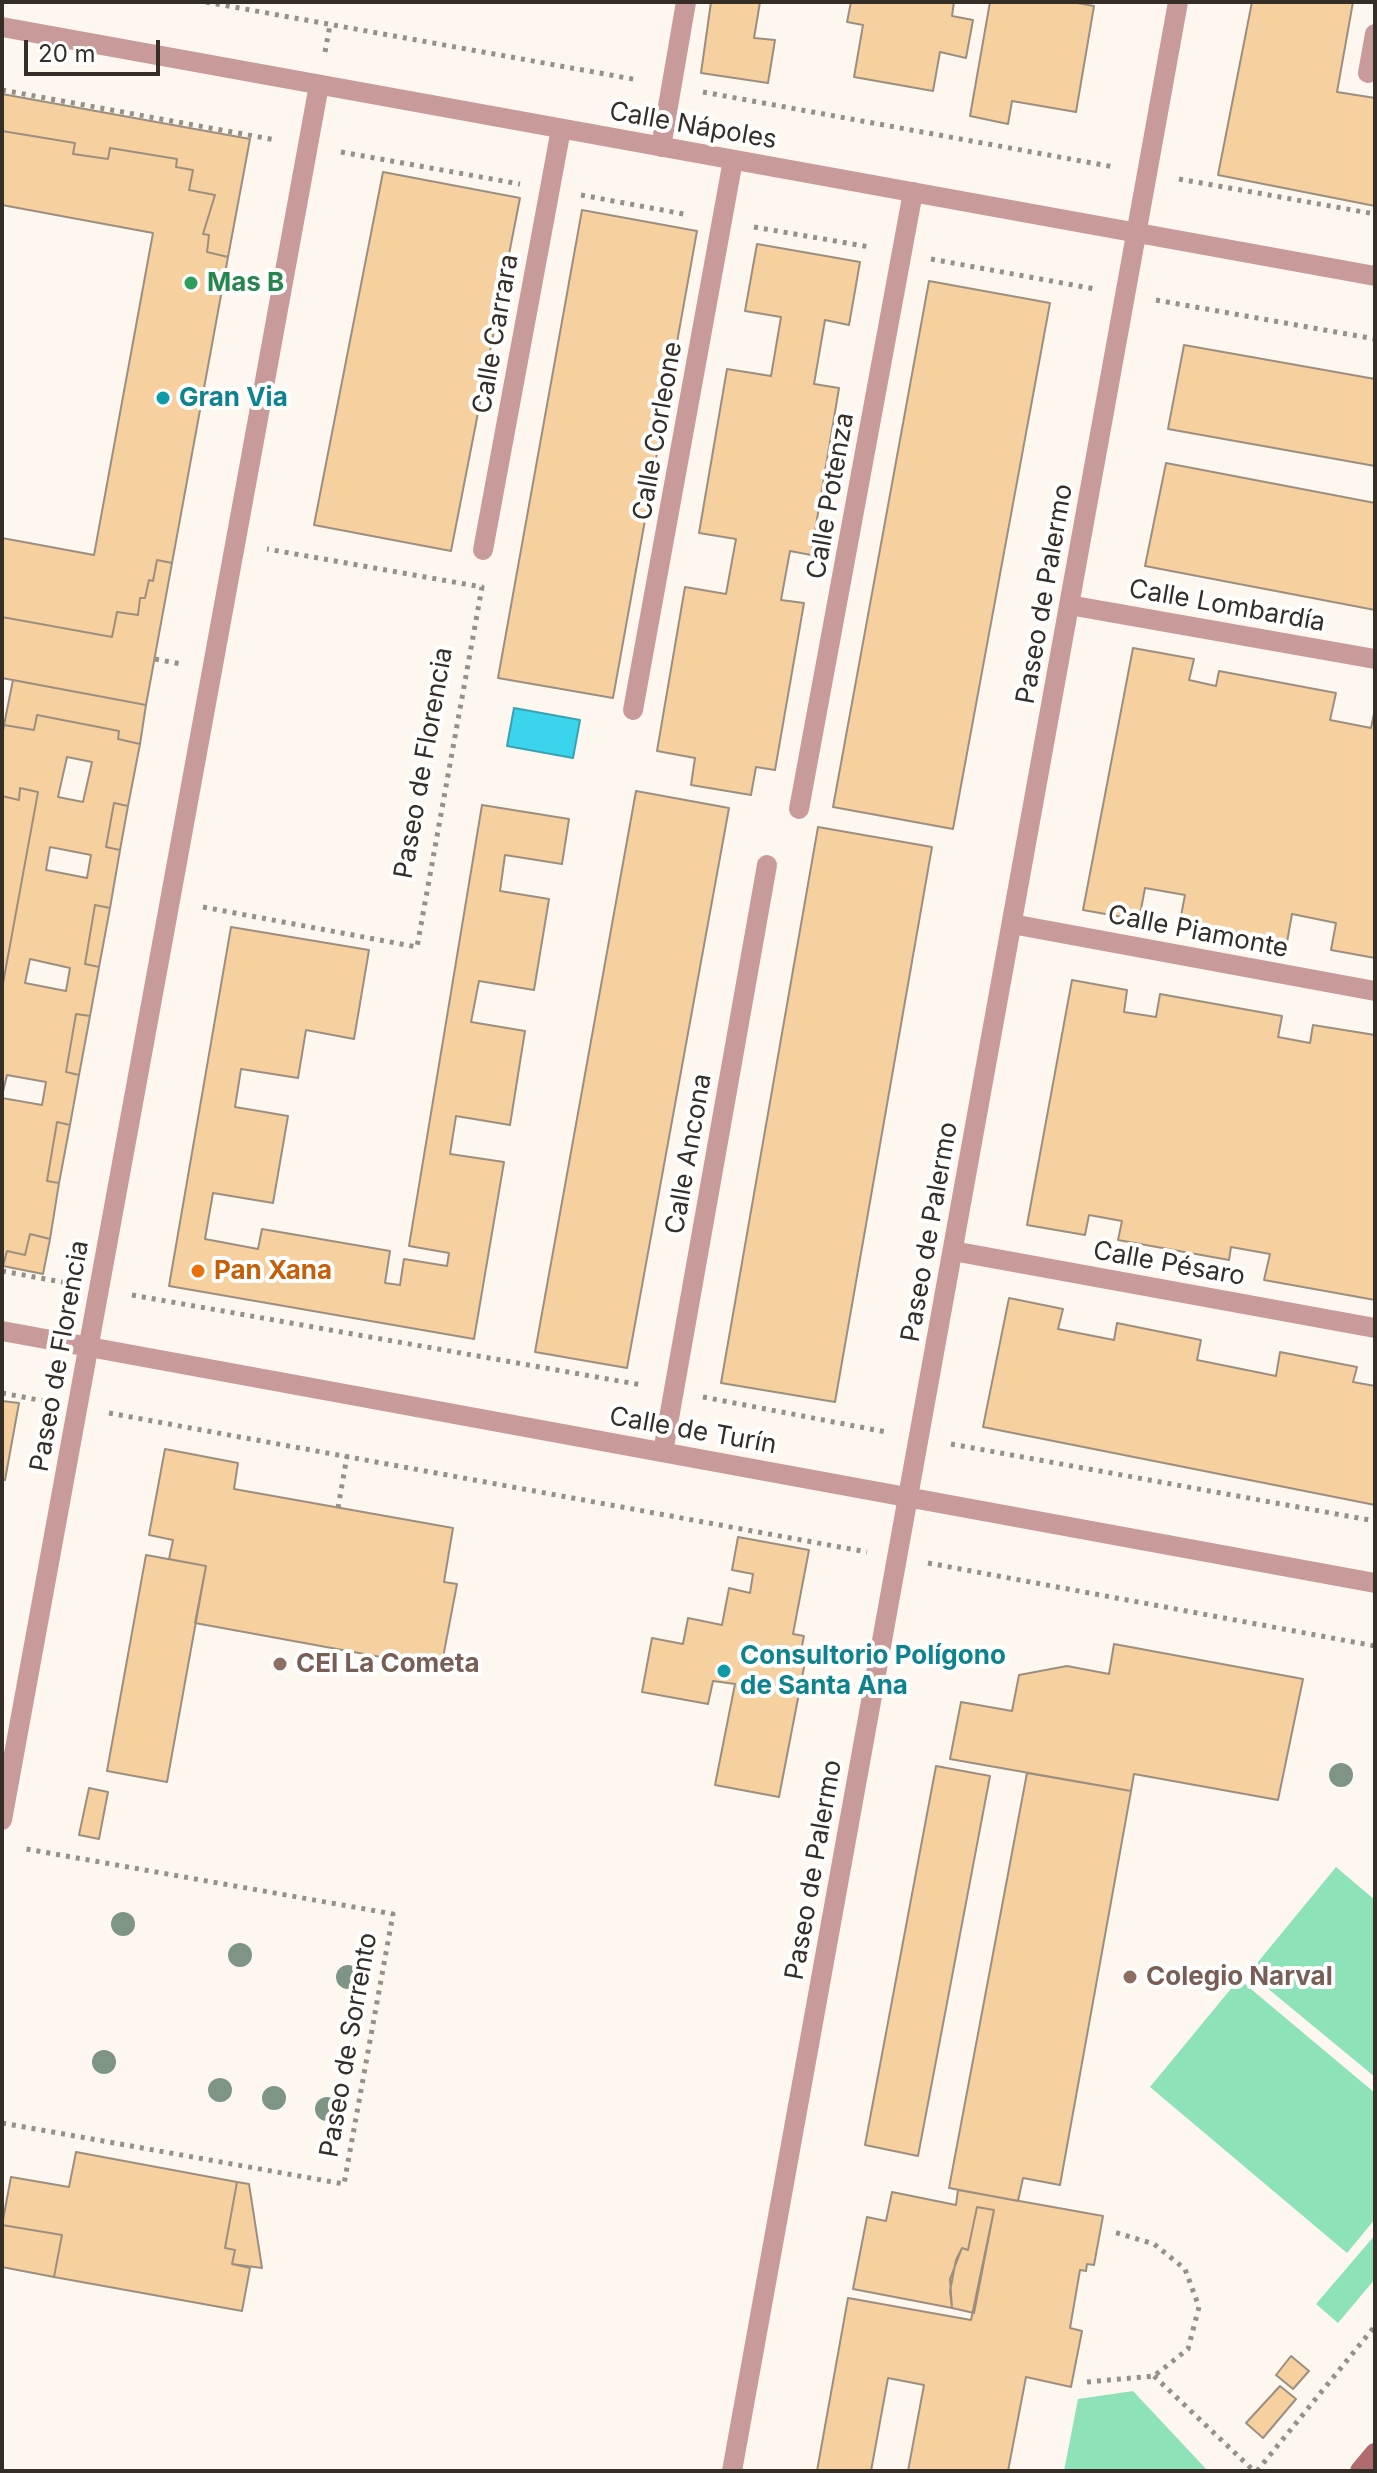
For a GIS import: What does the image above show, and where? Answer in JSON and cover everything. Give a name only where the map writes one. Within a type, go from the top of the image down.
[{"type":"street","points":[[661,147],[686,2]]},
{"type":"street","name":"Paseo de Palermo","points":[[732,2471],[1178,2]]},
{"type":"street","name":"Calle Nápoles","points":[[2,27],[1375,276]]},
{"type":"street","points":[[1368,73],[1375,34]]},
{"type":"street","name":"Paseo de Florencia","points":[[2,1820],[319,85]]},
{"type":"street","name":"Calle Carrara","points":[[483,550],[561,129]]},
{"type":"street","name":"Calle Corleone","points":[[633,710],[733,160]]},
{"type":"street","name":"Calle Potenza","points":[[799,809],[913,192]]},
{"type":"street","name":"Calle Lombardía","points":[[1069,605],[1375,659]]},
{"type":"street","name":"Calle Ancona","points":[[663,1452],[767,865]]},
{"type":"street","name":"Calle Piamonte","points":[[1012,924],[1375,991]]},
{"type":"street","name":"Calle Pésaro","points":[[953,1251],[1375,1328]]},
{"type":"street","name":"Calle de Turín","points":[[2,1331],[1375,1583]]},
{"type":"street","points":[[1360,2471],[1375,2453]]},
{"type":"path","points":[[206,2],[1375,214]]},
{"type":"path","name":"Paseo de Florencia","points":[[170,901],[417,947],[482,587],[235,543]]},
{"type":"path","points":[[2,1393],[1375,1646]]},
{"type":"path","points":[[338,1508],[347,1456]]},
{"type":"path","name":"Paseo de Sorrento","points":[[2,2123],[344,2184],[393,1914],[16,1847]]},
{"type":"path","points":[[1087,2382],[1119,2382],[1154,2376],[1188,2349],[1199,2307],[1185,2269],[1154,2244],[1114,2232]]},
{"type":"path","points":[[1154,2376],[1256,2471],[1375,2326]]},
{"type":"green space","points":[[1336,1867],[1375,1900],[1375,2077],[1249,1973]]},
{"type":"green space","points":[[1239,1979],[1375,2093],[1375,2219],[1347,2253],[1150,2087]]},
{"type":"green space","points":[[1375,2235],[1375,2279],[1338,2323],[1316,2304]]},
{"type":"green space","points":[[1133,2391],[1208,2471],[1064,2471],[1078,2399]]},
{"type":"water","points":[[514,708],[580,720],[573,758],[507,746]]},
{"type":"building","points":[[711,2],[760,2],[754,38],[775,40],[768,83],[701,73]]},
{"type":"building","points":[[851,2],[954,2],[952,16],[973,20],[966,58],[940,52],[933,91],[854,77],[863,25],[847,22]]},
{"type":"building","points":[[990,2],[1072,2],[1094,6],[1076,112],[1012,101],[1008,124],[970,116]]},
{"type":"building","points":[[1252,2],[1353,2],[1337,92],[1375,98],[1375,206],[1218,175]]},
{"type":"building","points":[[2,94],[250,139],[228,257],[207,252],[209,235],[203,234],[215,195],[189,190],[193,170],[176,167],[177,159],[110,148],[108,159],[73,154],[75,143],[2,131]]},
{"type":"building","name":"Gran Via","points":[[2,131],[75,143],[73,154],[108,159],[110,148],[177,159],[176,167],[193,170],[189,190],[215,195],[203,234],[209,235],[207,252],[228,257],[172,563],[157,560],[153,581],[149,580],[145,598],[140,598],[138,615],[117,612],[112,637],[2,617],[2,538],[94,555],[153,233],[2,205]]},
{"type":"building","points":[[383,172],[520,198],[451,551],[314,525]]},
{"type":"building","points":[[582,210],[697,231],[613,698],[498,678]]},
{"type":"building","points":[[757,244],[860,262],[849,325],[825,320],[814,384],[839,388],[811,555],[790,551],[781,600],[804,603],[775,770],[756,767],[751,795],[691,785],[695,758],[657,751],[685,587],[726,594],[736,539],[699,533],[727,369],[771,376],[781,317],[745,311]]},
{"type":"building","points":[[929,281],[1050,303],[953,829],[833,807]]},
{"type":"building","points":[[1184,345],[1375,379],[1375,466],[1168,429]]},
{"type":"building","points":[[1166,463],[1375,503],[1375,610],[1145,566]]},
{"type":"building","points":[[157,560],[172,563],[146,705],[2,678],[2,617],[112,637],[117,612],[138,615],[140,598],[145,598],[149,580],[153,581]]},
{"type":"building","points":[[1133,648],[1194,659],[1189,680],[1216,686],[1219,671],[1336,693],[1330,720],[1371,728],[1375,709],[1375,958],[1331,950],[1336,923],[1292,914],[1287,942],[1180,921],[1185,895],[1145,888],[1139,920],[1083,910]]},
{"type":"building","points":[[13,680],[146,705],[140,744],[118,739],[119,731],[37,715],[34,730],[4,725]]},
{"type":"building","points":[[37,715],[119,731],[118,739],[140,744],[128,806],[114,803],[106,847],[120,850],[110,908],[95,905],[85,964],[99,967],[90,1016],[76,1014],[66,1072],[79,1075],[70,1125],[57,1122],[47,1181],[59,1183],[50,1239],[30,1234],[25,1255],[7,1251],[3,1266],[2,1098],[42,1105],[46,1082],[7,1075],[2,1096],[2,989],[38,792],[20,788],[19,800],[2,796],[2,738],[4,725],[34,730]],"holes":[[[67,757],[92,762],[83,802],[58,797]],[[50,847],[91,855],[87,878],[46,870]],[[30,959],[70,968],[66,991],[25,983]]]},
{"type":"building","points":[[20,788],[38,792],[2,989],[2,796],[19,800]]},
{"type":"building","points":[[636,791],[729,808],[627,1368],[535,1352]]},
{"type":"building","points":[[114,803],[128,806],[120,850],[106,847]]},
{"type":"building","points":[[482,805],[569,819],[562,864],[505,855],[500,891],[549,899],[534,990],[479,981],[471,1022],[525,1031],[510,1125],[456,1116],[450,1154],[504,1162],[474,1339],[169,1286],[231,927],[369,950],[354,1039],[306,1030],[298,1078],[241,1069],[235,1107],[288,1116],[273,1203],[213,1193],[205,1239],[258,1249],[262,1229],[390,1251],[385,1283],[400,1285],[404,1259],[447,1266],[449,1253],[409,1246]]},
{"type":"building","points":[[818,827],[932,847],[835,1402],[721,1383]]},
{"type":"building","points":[[95,905],[110,908],[99,967],[85,964]]},
{"type":"building","points":[[1072,980],[1127,990],[1124,1012],[1156,1017],[1160,994],[1282,1016],[1278,1037],[1310,1043],[1313,1025],[1375,1035],[1375,1300],[1264,1280],[1270,1254],[1231,1247],[1229,1260],[1118,1240],[1122,1221],[1089,1215],[1085,1235],[1027,1225]]},
{"type":"building","points":[[76,1014],[90,1016],[79,1075],[66,1072]]},
{"type":"building","points":[[57,1122],[70,1125],[59,1183],[47,1181]]},
{"type":"building","points":[[30,1234],[50,1239],[43,1274],[3,1266],[7,1251],[25,1255]]},
{"type":"building","points":[[1009,1298],[1063,1309],[1058,1329],[1114,1340],[1117,1323],[1201,1340],[1197,1360],[1276,1376],[1280,1352],[1357,1367],[1353,1382],[1375,1386],[1375,1505],[983,1427]]},
{"type":"building","points":[[2,1401],[19,1403],[5,1480],[2,1480]]},
{"type":"building","points":[[165,1449],[238,1463],[234,1489],[453,1528],[444,1582],[457,1584],[441,1668],[195,1623],[206,1566],[169,1559],[173,1540],[149,1535]]},
{"type":"building","name":"Consultorio Polígono de Santa Ana","points":[[738,1537],[809,1550],[793,1634],[804,1636],[799,1661],[805,1662],[779,1797],[715,1785],[735,1684],[713,1681],[708,1704],[642,1692],[652,1638],[683,1644],[688,1618],[722,1625],[729,1588],[750,1593],[753,1574],[732,1570]]},
{"type":"building","points":[[146,1555],[206,1566],[167,1782],[107,1771]]},
{"type":"building","points":[[1114,1644],[1303,1679],[1278,1800],[1134,1774],[1131,1791],[950,1759],[961,1702],[1012,1711],[1019,1675],[1067,1666],[1109,1674]]},
{"type":"building","points":[[936,1766],[990,1776],[918,2156],[865,2145]]},
{"type":"building","points":[[1027,1773],[1131,1791],[1060,2185],[1023,2178],[1018,2201],[949,2188]]},
{"type":"building","points":[[89,1788],[108,1792],[99,1839],[79,1835]]},
{"type":"building","points":[[76,2152],[237,2182],[225,2248],[235,2250],[232,2264],[250,2268],[242,2311],[54,2277],[62,2235],[2,2225],[11,2177],[69,2187]]},
{"type":"building","points":[[237,2182],[249,2184],[262,2268],[232,2264],[235,2250],[225,2248]]},
{"type":"building","points":[[958,2190],[1103,2216],[1094,2265],[1087,2264],[1086,2271],[1080,2270],[1070,2328],[1082,2331],[1071,2387],[1026,2377],[1008,2471],[908,2471],[924,2385],[888,2378],[871,2471],[817,2471],[848,2298],[971,2320],[994,2210],[977,2207],[968,2250],[962,2248],[950,2279],[952,2308],[853,2289],[867,2217],[886,2221],[892,2192],[956,2205]]},
{"type":"building","points":[[977,2207],[994,2210],[974,2313],[952,2308],[950,2291],[956,2260],[962,2248],[968,2250]]},
{"type":"building","points":[[2,2225],[62,2235],[54,2277],[2,2267]]},
{"type":"building","points":[[1291,2356],[1309,2371],[1293,2389],[1276,2375]]},
{"type":"building","points":[[1280,2386],[1296,2399],[1263,2438],[1246,2423]]},
{"type":"place","name":"Mas B","points":[[191,283]]},
{"type":"place","name":"Gran Via","points":[[163,398]]},
{"type":"place","name":"Pan Xana","points":[[198,1271]]},
{"type":"place","name":"CEI La Cometa","points":[[280,1664]]},
{"type":"place","name":"Consultorio Polígono de Santa Ana","points":[[724,1671]]},
{"type":"place","name":"Colegio Narval","points":[[1130,1977]]}]
